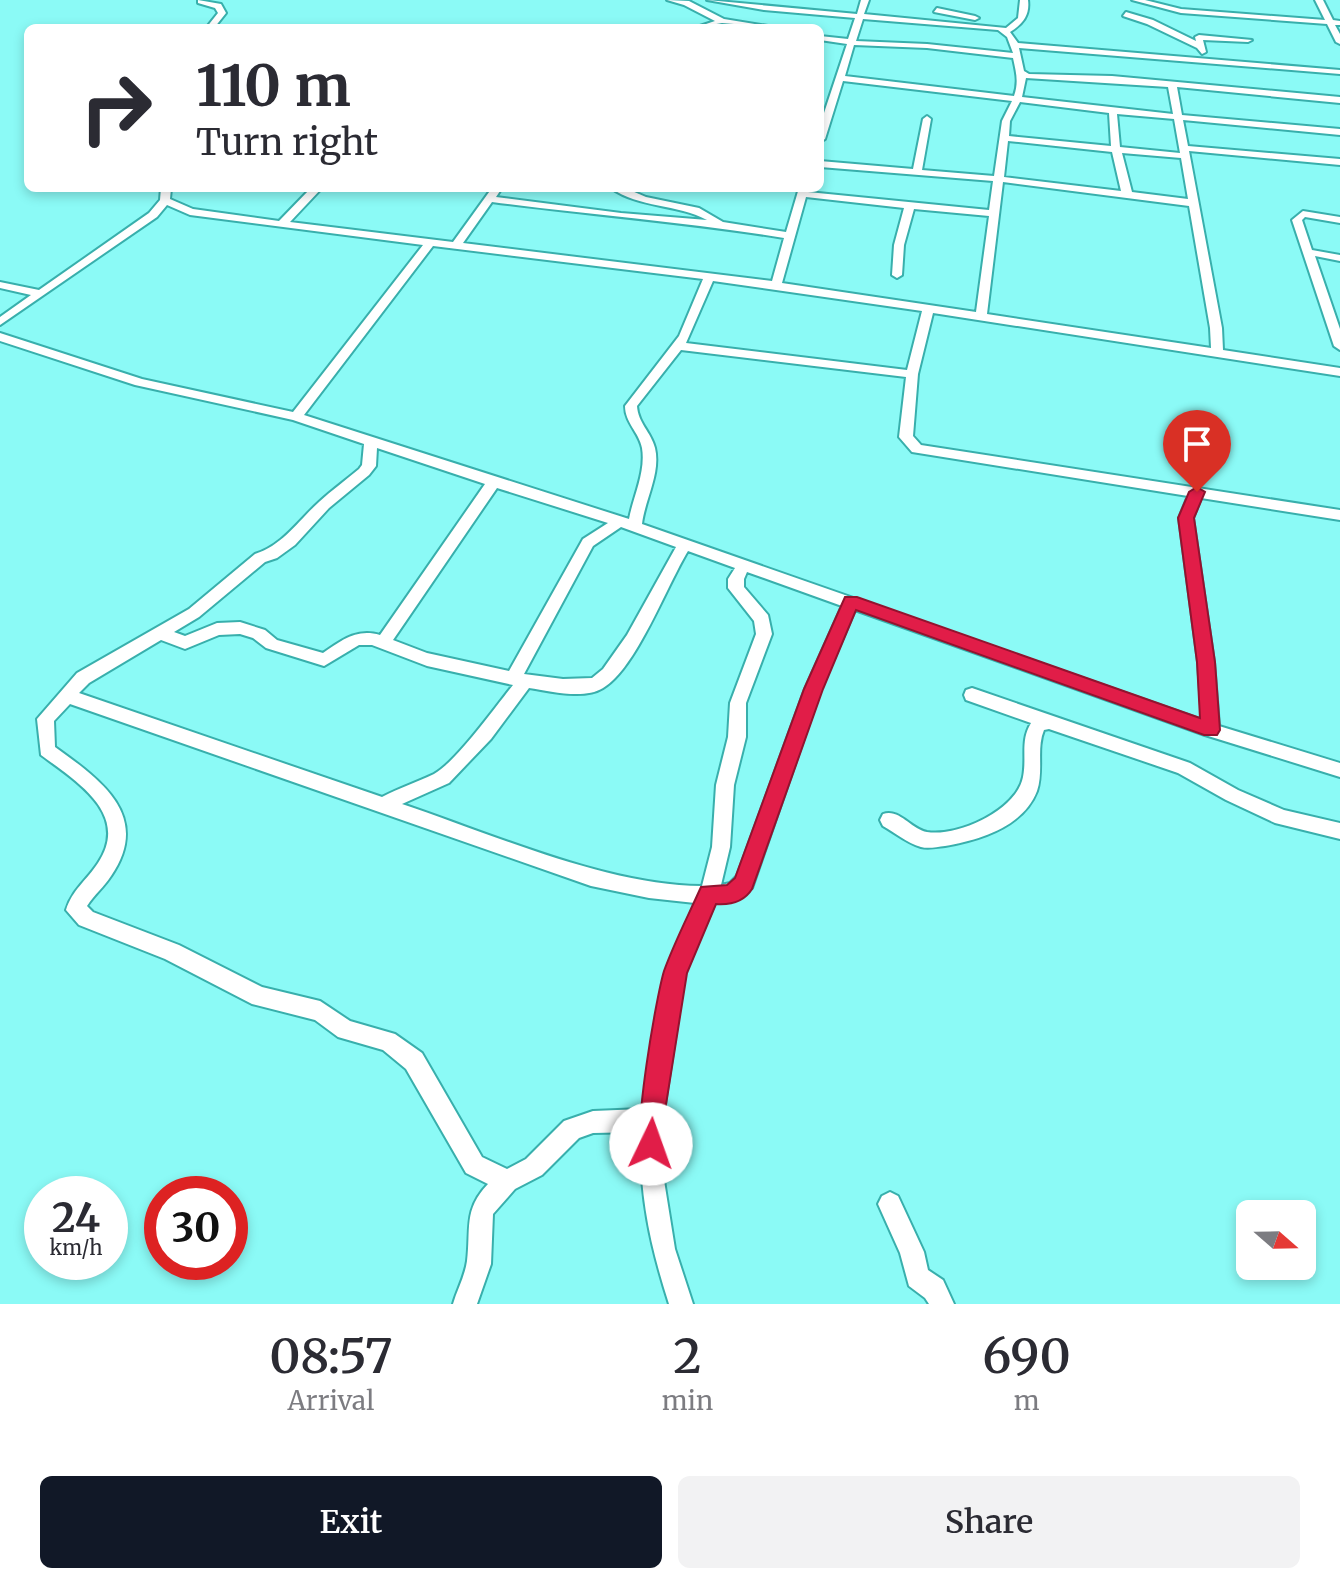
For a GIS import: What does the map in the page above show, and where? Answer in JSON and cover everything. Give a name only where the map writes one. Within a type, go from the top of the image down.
[{"type":"street","points":[[671,0],[686,3],[722,21],[745,24]]},
{"type":"street","points":[[711,0],[1006,30],[1018,25],[1026,8],[1024,0]]},
{"type":"street","points":[[824,127],[865,0]]},
{"type":"street","points":[[1136,0],[1181,11],[1254,12],[1335,22]]},
{"type":"street","points":[[1319,0],[1335,22],[1340,42]]},
{"type":"street","points":[[201,1],[218,6],[222,13],[213,24]]},
{"type":"street","points":[[972,7],[1006,30],[1016,45],[1022,74],[1018,100],[1006,121],[981,315]]},
{"type":"street","points":[[937,10],[988,18]]},
{"type":"street","points":[[1126,14],[1201,47]]},
{"type":"street","points":[[712,24],[722,21]]},
{"type":"street","points":[[824,39],[1017,56]]},
{"type":"street","points":[[1205,61],[1198,39],[1248,40]]},
{"type":"street","points":[[1016,45],[1340,72]]},
{"type":"street","points":[[1022,74],[1340,100]]},
{"type":"street","points":[[842,78],[1113,111],[1340,132]]},
{"type":"street","points":[[1172,85],[1216,328],[1217,353]]},
{"type":"street","points":[[1113,111],[1127,194]]},
{"type":"street","points":[[917,173],[927,119]]},
{"type":"street","points":[[1004,138],[1117,149],[1340,162]]},
{"type":"street","points":[[824,164],[1000,179],[1192,203]]},
{"type":"street","points":[[282,224],[313,192]]},
{"type":"street","points":[[456,245],[494,192]]},
{"type":"street","points":[[626,192],[643,199],[702,212],[723,225]]},
{"type":"street","points":[[776,285],[803,192]]},
{"type":"street","points":[[810,192],[994,214]]},
{"type":"street","points":[[0,322],[153,215],[166,194],[190,212]]},
{"type":"street","points":[[489,199],[650,220],[723,225],[789,236]]},
{"type":"street","points":[[897,275],[899,245],[910,206]]},
{"type":"street","points":[[153,215],[190,212],[776,285],[1340,372]]},
{"type":"street","points":[[1340,220],[1313,215],[1298,216],[1340,346]]},
{"type":"street","points":[[296,417],[431,242]]},
{"type":"street","points":[[1308,252],[1340,258]]},
{"type":"street","points":[[635,527],[636,509],[648,472],[649,449],[630,416],[631,406],[678,346],[692,323],[696,304],[709,278]]},
{"type":"street","points":[[0,285],[38,293]]},
{"type":"street","points":[[1322,295],[1340,298]]},
{"type":"street","points":[[929,307],[912,374],[906,437],[917,449],[1340,515]]},
{"type":"street","points":[[0,337],[139,382],[296,417],[570,504],[1211,730],[1340,770]]},
{"type":"street","points":[[678,346],[912,374]]},
{"type":"street","points":[[371,441],[369,466],[324,505],[290,541],[272,554],[260,558],[239,578],[161,633],[83,678],[45,719],[45,745],[92,782],[112,809],[117,830],[115,850],[106,867],[77,901],[76,910],[86,919],[220,974],[259,997],[320,1011],[345,1030],[388,1041],[414,1061],[474,1165],[507,1181]]},
{"type":"street","points":[[383,642],[494,482]]},
{"type":"street","points":[[1197,492],[1186,518],[1206,662],[1211,730]]},
{"type":"street","points":[[383,806],[409,791],[443,778],[485,734],[520,680],[588,543],[619,522]]},
{"type":"street","points":[[161,633],[185,643],[217,629],[240,628],[259,634],[272,644],[324,660],[352,641],[373,638],[422,658],[520,680],[584,689],[600,681],[650,609],[684,545]]},
{"type":"street","points":[[681,1304],[663,1249],[651,1168],[652,1120],[675,973],[709,894],[721,847],[725,785],[737,737],[738,703],[765,625],[736,588],[736,579],[744,565]]},
{"type":"street","points":[[67,696],[591,877],[675,892],[727,895],[739,891],[745,882],[813,689],[851,602]]},
{"type":"street","points":[[972,695],[1184,768],[1232,795],[1281,817],[1340,831]]},
{"type":"street","points":[[889,820],[924,840],[981,829],[997,822],[1013,811],[1024,798],[1032,778],[1030,749],[1034,730],[1039,724],[1049,722]]},
{"type":"street","points":[[465,1304],[479,1264],[481,1213],[486,1203],[507,1181],[534,1167],[572,1129],[593,1122],[652,1120]]},
{"type":"street","points":[[890,1204],[908,1241],[918,1277],[934,1289],[942,1304]]},
{"type":"route","points":[[651,1144],[652,1117],[675,973],[709,894],[727,895],[739,891],[745,882],[813,689],[851,602],[1211,730],[1206,662],[1186,518],[1197,492]]}]
